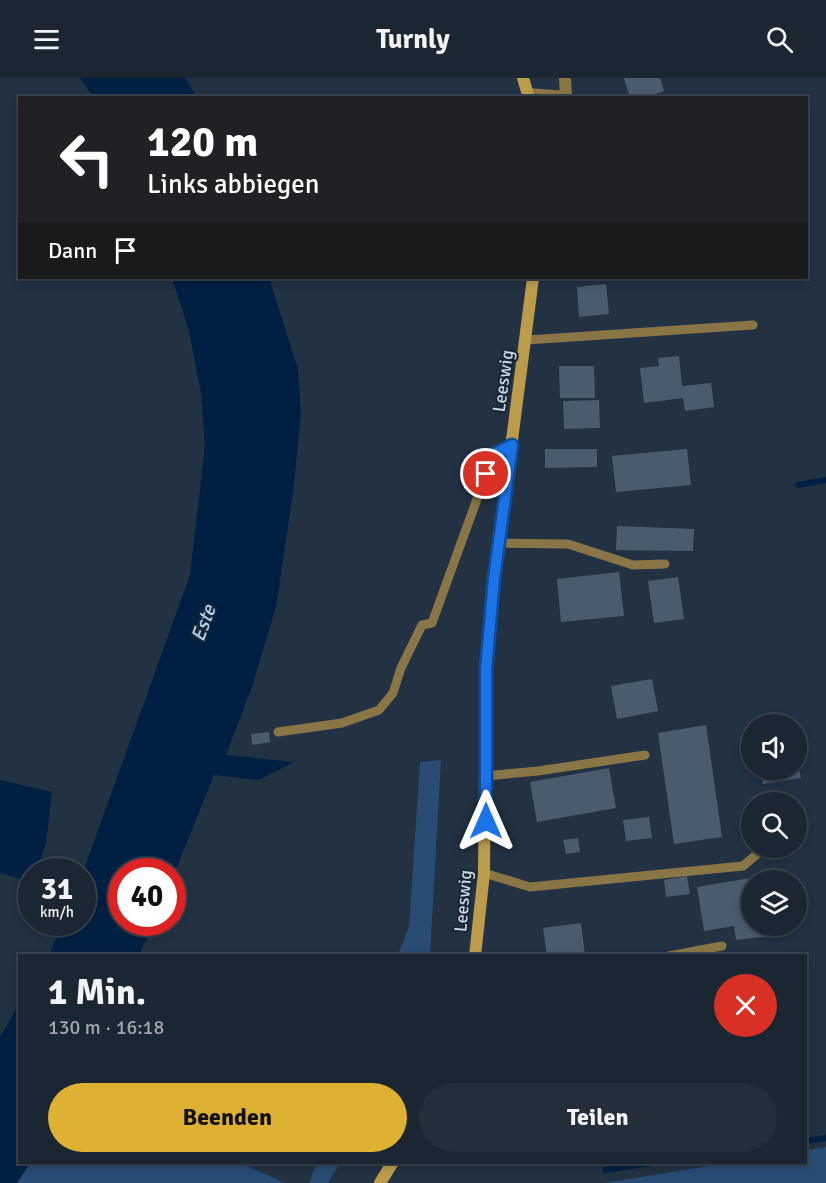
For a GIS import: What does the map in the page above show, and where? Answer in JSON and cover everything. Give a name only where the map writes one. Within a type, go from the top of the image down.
[{"type":"street","points":[[523,78],[528,96]]},
{"type":"street","points":[[565,78],[566,96]]},
{"type":"street","name":"Leeswig","points":[[475,954],[484,873],[486,669],[499,543],[527,340],[533,279]]},
{"type":"street","points":[[380,1183],[392,1164]]},
{"type":"lane","points":[[527,340],[753,325]]},
{"type":"lane","points":[[278,732],[342,723],[379,710],[393,693],[401,668],[422,625],[432,623],[493,455],[512,445]]},
{"type":"lane","points":[[499,543],[568,544],[633,565],[666,564]]},
{"type":"lane","points":[[486,776],[538,771],[645,755]]},
{"type":"lane","points":[[484,873],[530,887],[743,866],[753,858]]},
{"type":"lane","points":[[680,954],[722,946]]},
{"type":"shaded area","points":[[441,760],[430,954],[398,954],[409,927],[420,762]]},
{"type":"shaded area","points":[[826,1147],[826,1183],[604,1183],[722,1164],[807,1164],[807,1150]]},
{"type":"shaded area","points":[[29,1164],[242,1164],[285,1183],[17,1183]]},
{"type":"shaded area","points":[[316,1164],[339,1164],[328,1183],[309,1183]]},
{"type":"water","points":[[80,78],[185,78],[196,96],[92,96]]},
{"type":"water","name":"Este","points":[[172,279],[269,279],[298,369],[301,414],[293,493],[276,607],[252,687],[226,755],[294,762],[259,780],[214,775],[181,858],[108,858],[108,936],[148,936],[139,954],[49,954],[57,936],[96,936],[96,858],[88,858],[190,575],[205,445],[201,394],[189,331]]},
{"type":"water","points":[[0,780],[52,792],[46,843],[41,858],[18,858],[18,878],[0,873]]},
{"type":"water","points":[[18,1006],[18,1164],[29,1164],[17,1183],[0,1183],[0,1037]]},
{"type":"building","points":[[624,78],[660,78],[664,91],[650,96],[629,96]]},
{"type":"building","points":[[606,284],[609,314],[579,317],[577,287]]},
{"type":"building","points":[[679,356],[682,386],[711,383],[714,407],[685,411],[683,398],[644,403],[640,368],[659,366],[658,358]]},
{"type":"building","points":[[559,366],[594,366],[595,398],[560,398]]},
{"type":"building","points":[[599,400],[600,428],[564,429],[563,401]]},
{"type":"building","points":[[545,449],[597,449],[597,467],[545,468]]},
{"type":"building","points":[[687,449],[691,485],[616,492],[612,456]]},
{"type":"building","points":[[617,526],[694,529],[693,551],[616,550]]},
{"type":"building","points":[[619,572],[624,616],[561,622],[557,579]]},
{"type":"building","points":[[678,577],[684,619],[654,623],[648,581]]},
{"type":"building","points":[[652,679],[658,711],[617,719],[611,686]]},
{"type":"building","points":[[706,725],[722,837],[674,844],[658,733]]},
{"type":"building","points":[[269,732],[270,742],[252,745],[251,734]]},
{"type":"building","points":[[609,768],[616,808],[537,822],[530,782]]},
{"type":"building","points":[[762,780],[788,780],[763,784]]},
{"type":"building","points":[[649,817],[652,838],[626,841],[623,820]]},
{"type":"building","points":[[578,838],[580,852],[566,854],[563,840]]},
{"type":"building","points":[[687,876],[690,894],[666,897],[664,880]]},
{"type":"building","points":[[741,880],[741,936],[770,936],[736,940],[734,926],[704,931],[697,887]]},
{"type":"building","points":[[581,923],[585,954],[547,954],[543,928]]},
{"type":"waterway","points":[[798,485],[826,480]]},
{"type":"waterway","points":[[807,1141],[826,1138]]},
{"type":"waterway","points":[[605,1170],[645,1164]]},
{"type":"route","points":[[486,474],[493,455],[512,445],[494,579],[486,669],[486,821]]}]
